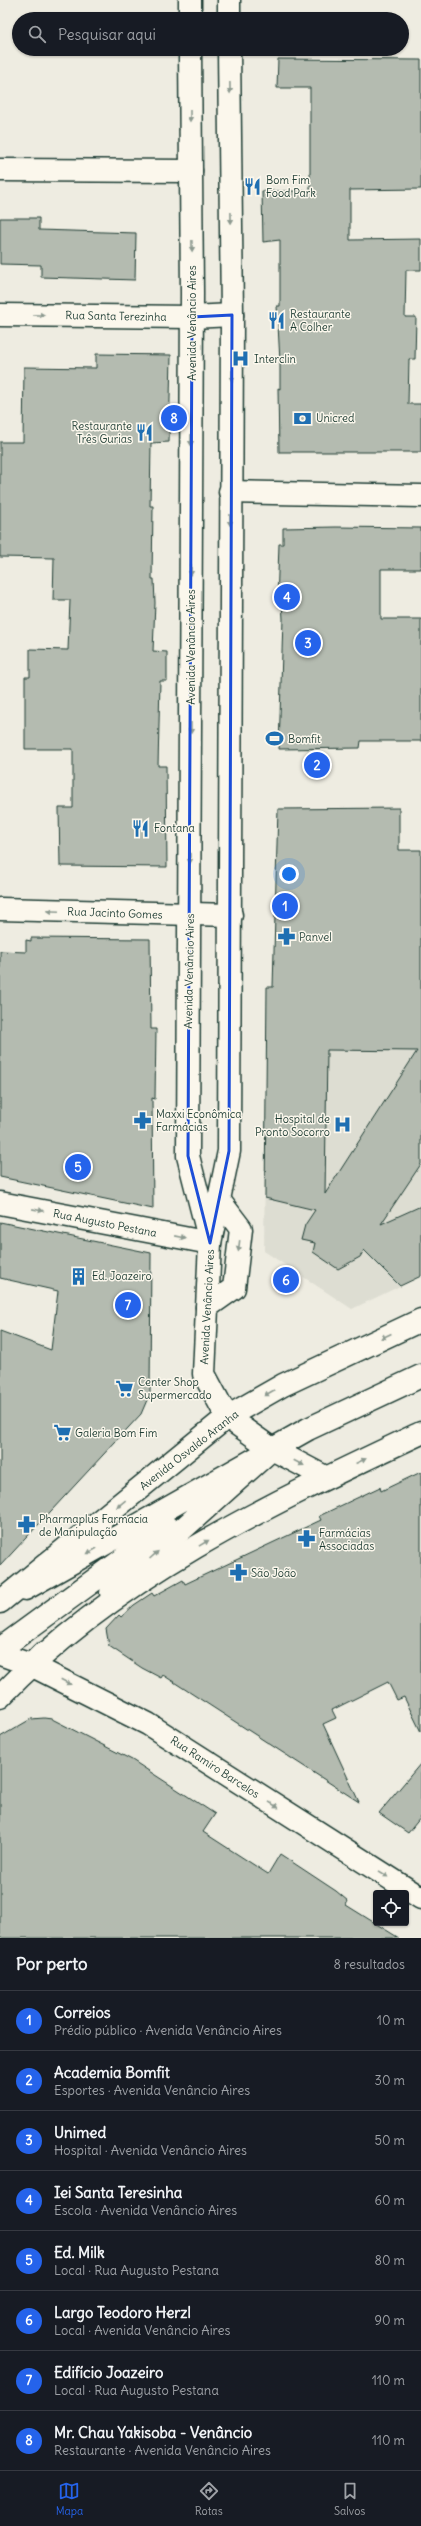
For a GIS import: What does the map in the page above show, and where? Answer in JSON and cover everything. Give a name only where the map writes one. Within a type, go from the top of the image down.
[{"type":"main road","points":[[190,0],[190,12]]},
{"type":"main road","points":[[229,0],[229,12]]},
{"type":"main road","name":"Avenida Venâncio Aires","points":[[190,56],[192,317],[188,1156],[210,1243]]},
{"type":"main road","name":"Avenida Venâncio Aires","points":[[229,56],[232,315],[230,492],[231,916],[229,1151],[210,1243],[204,1374],[227,1417],[272,1449],[325,1477]]},
{"type":"main road","points":[[0,170],[191,171]]},
{"type":"main road","name":"Rua Santa Terezinha","points":[[0,315],[192,317],[232,315]]},
{"type":"main road","points":[[230,492],[421,496]]},
{"type":"main road","name":"Rua Jacinto Gomes","points":[[0,909],[231,916]]},
{"type":"main road","points":[[207,1307],[234,1288],[241,1229],[219,1200]]},
{"type":"main road","name":"Rua Augusto Pestana","points":[[0,1203],[210,1243]]},
{"type":"main road","name":"Avenida Osvaldo Aranha","points":[[0,1603],[227,1417],[283,1385],[421,1320]]},
{"type":"main road","points":[[0,1603],[272,1449],[421,1376]]},
{"type":"main road","points":[[31,1665],[141,1581],[241,1521],[325,1477],[421,1433]]},
{"type":"main road","points":[[0,1649],[272,1449]]},
{"type":"main road","points":[[0,1697],[31,1665],[272,1449]]},
{"type":"main road","name":"Rua Ramiro Barcelos","points":[[0,1654],[31,1665],[148,1724],[421,1898]]},
{"type":"highlighted area","points":[[232,315],[229,1151],[210,1243],[188,1156],[192,317]]},
{"type":"shaded area","name":"Hospital de Pronto Socorro","points":[[267,987],[421,988],[421,1276],[352,1309],[264,1251]]},
{"type":"building","points":[[278,59],[421,60],[421,189],[350,190],[350,240],[421,239],[421,270],[406,270],[405,317],[416,317],[415,359],[409,359],[408,404],[421,404],[421,452],[279,452],[278,388],[280,389],[280,362],[277,306],[280,306],[280,240],[263,242],[262,191],[310,191],[310,88],[277,88]]},
{"type":"building","points":[[0,218],[39,218],[39,230],[136,233],[135,280],[41,277],[41,265],[0,264]]},
{"type":"building","points":[[96,354],[171,355],[169,442],[151,443],[150,506],[153,506],[152,579],[154,579],[155,603],[153,651],[167,652],[167,681],[160,681],[158,766],[166,766],[167,867],[60,866],[59,808],[73,808],[73,749],[25,749],[25,677],[30,677],[30,649],[68,650],[70,600],[53,600],[54,558],[0,557],[0,442],[23,442],[24,367],[96,368]]},
{"type":"building","points":[[283,528],[421,528],[421,569],[381,569],[381,619],[421,619],[421,741],[361,741],[360,748],[279,749],[283,619],[282,602],[277,602],[279,544],[283,544]]},
{"type":"building","points":[[399,808],[399,850],[421,850],[421,1164],[381,1224],[421,1206],[421,1276],[400,1286],[364,1250],[360,1257],[338,1269],[313,1252],[315,1243],[301,1240],[305,1225],[315,1210],[265,1198],[267,987],[273,987],[278,809]],"holes":[[[327,1050],[417,1051],[325,1194]]]},
{"type":"building","points":[[31,938],[150,939],[151,1029],[156,1029],[155,1099],[152,1098],[153,1209],[0,1177],[0,951],[26,952],[26,940],[31,941]]},
{"type":"building","points":[[0,1222],[151,1253],[150,1393],[141,1414],[0,1566],[0,1331],[51,1350],[58,1291],[0,1278]]},
{"type":"building","points":[[421,1472],[421,1732],[404,1697],[397,1700],[388,1682],[332,1710],[336,1718],[323,1724],[359,1802],[163,1675],[161,1678],[142,1668],[109,1646],[106,1629],[119,1615],[121,1617],[134,1605],[152,1593],[154,1596],[183,1580],[185,1584],[321,1520],[319,1516],[380,1487],[381,1491]]},
{"type":"building","points":[[31,1719],[52,1719],[132,1760],[215,1814],[203,1832],[268,1874],[280,1854],[336,1891],[348,1901],[346,1905],[373,1922],[373,1926],[380,1926],[399,1938],[0,1938],[0,1737]]},
{"type":"building","points":[[421,1763],[421,1817],[408,1833],[379,1813]]},
{"type":"place","name":"Bom Fim Food Park","points":[[253,186]]},
{"type":"place","name":"Restaurante A Colher","points":[[277,320]]},
{"type":"place","name":"Interclin","points":[[241,359]]},
{"type":"place","name":"Mr. Chau Yakisoba - Venâncio","points":[[174,418]]},
{"type":"place","name":"Unicred","points":[[303,418]]},
{"type":"place","name":"Restaurante Três Gurias","points":[[145,432]]},
{"type":"place","name":"Iei Santa Teresinha","points":[[287,597]]},
{"type":"place","name":"Unimed","points":[[308,643]]},
{"type":"place","name":"Bomfit","points":[[275,739]]},
{"type":"place","name":"Academia Bomfit","points":[[317,765]]},
{"type":"place","name":"Fontana","points":[[141,828]]},
{"type":"place","name":"Correios","points":[[285,906]]},
{"type":"place","name":"Panvel","points":[[286,937]]},
{"type":"place","name":"Maxxi Econômica Farmácias","points":[[143,1120]]},
{"type":"place","name":"Hospital de Pronto Socorro","points":[[343,1125]]},
{"type":"place","name":"Ed. Milk","points":[[78,1167]]},
{"type":"place","name":"Ed. Joazeiro","points":[[79,1276]]},
{"type":"place","name":"Largo Teodoro Herzl","points":[[286,1280]]},
{"type":"place","name":"Edifício Joazeiro","points":[[128,1305]]},
{"type":"place","name":"Center Shop Supermercado","points":[[125,1388]]},
{"type":"place","name":"Galeria Bom Fim","points":[[62,1433]]},
{"type":"place","name":"Pharmaplus Farmacia de Manipulação","points":[[26,1525]]},
{"type":"place","name":"Farmácias Associadas","points":[[306,1539]]},
{"type":"place","name":"São João","points":[[238,1573]]}]
